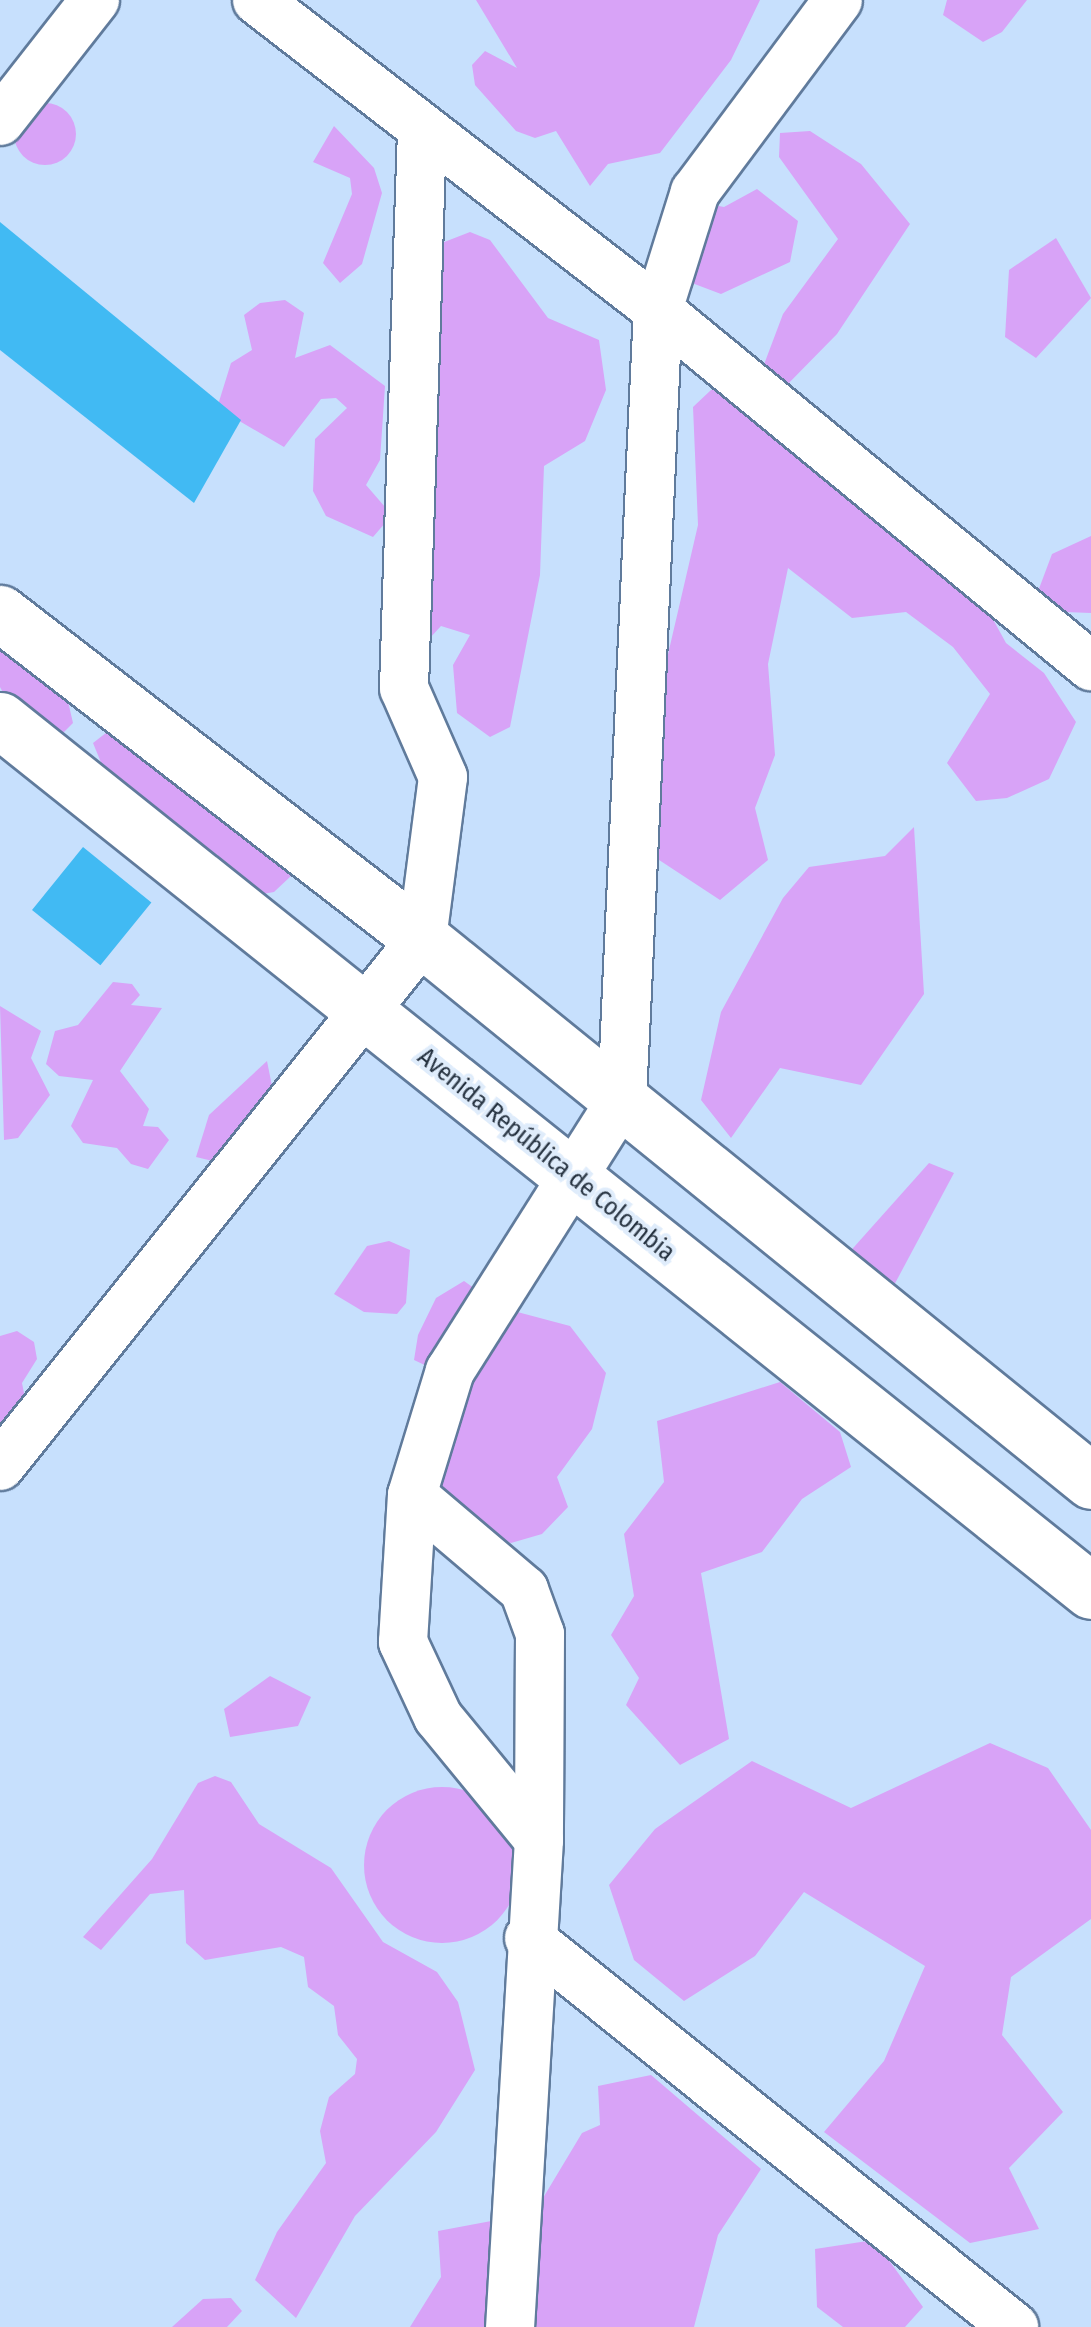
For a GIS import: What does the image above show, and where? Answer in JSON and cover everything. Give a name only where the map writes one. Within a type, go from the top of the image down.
[{"type":"street","points":[[0,120],[95,0]]},
{"type":"street","points":[[257,0],[658,310],[1091,666]]},
{"type":"street","points":[[539,1840],[438,1717],[403,1642],[412,1495],[450,1371],[622,1099],[658,310],[696,192],[838,0]]},
{"type":"street","points":[[0,1466],[422,939],[443,777],[404,688],[422,130]]},
{"type":"street","points":[[0,613],[422,939],[1091,1481]]},
{"type":"street","name":"Avenida República de Colombia","points":[[0,720],[1091,1591]]},
{"type":"street","points":[[412,1495],[524,1590],[540,1634],[539,1840],[529,1938],[510,2327]]},
{"type":"street","points":[[529,1938],[1014,2327]]},
{"type":"shaded area","points":[[476,0],[760,0],[731,60],[660,153],[608,164],[590,186],[556,131],[535,138],[516,131],[475,85],[472,65],[485,51],[517,68]]},
{"type":"shaded area","points":[[947,0],[1027,0],[1002,32],[983,42],[943,15]]},
{"type":"shaded area","points":[[45,103],[67,112],[76,134],[67,156],[45,165],[23,156],[14,134],[23,112]]},
{"type":"shaded area","points":[[334,126],[374,168],[382,193],[362,264],[340,283],[323,263],[352,194],[350,178],[313,162]]},
{"type":"shaded area","points":[[810,131],[861,164],[910,224],[837,334],[782,390],[760,375],[783,314],[838,239],[779,157],[780,133]]},
{"type":"shaded area","points":[[757,189],[798,221],[790,262],[721,294],[684,280],[708,204],[724,207]]},
{"type":"shaded area","points":[[470,232],[490,240],[548,318],[599,340],[606,390],[585,441],[544,466],[540,575],[510,727],[490,737],[457,713],[453,665],[470,635],[441,626],[429,639],[404,580],[435,544],[422,474],[434,246]]},
{"type":"shaded area","points":[[1056,238],[1091,298],[1036,358],[1005,337],[1009,270]]},
{"type":"shaded area","points":[[285,300],[304,313],[295,358],[330,345],[385,386],[380,460],[366,485],[392,515],[373,537],[326,516],[313,491],[315,439],[347,408],[336,398],[321,399],[284,447],[217,408],[231,363],[252,350],[244,315],[260,303]]},
{"type":"shaded area","points":[[711,390],[737,390],[989,612],[1006,643],[1044,673],[1076,722],[1049,779],[1007,798],[976,801],[947,763],[990,694],[953,647],[906,612],[852,618],[788,568],[768,664],[775,755],[755,808],[768,860],[720,900],[653,856],[656,706],[698,525],[693,407]]},
{"type":"shaded area","points":[[1091,536],[1091,613],[1065,612],[1037,594],[1052,554]]},
{"type":"shaded area","points":[[0,635],[64,684],[73,723],[61,735],[14,714],[0,687]]},
{"type":"shaded area","points":[[111,729],[287,853],[291,876],[274,892],[246,897],[107,777],[93,743]]},
{"type":"shaded area","points":[[914,827],[924,994],[861,1085],[780,1068],[731,1138],[701,1100],[721,1012],[783,898],[809,867],[885,856]]},
{"type":"shaded area","points":[[113,982],[132,984],[140,995],[131,1005],[162,1008],[120,1071],[149,1109],[143,1126],[158,1127],[169,1140],[148,1169],[131,1164],[117,1148],[83,1143],[71,1126],[93,1080],[59,1076],[46,1064],[55,1031],[78,1025]]},
{"type":"shaded area","points":[[0,1006],[41,1031],[31,1058],[50,1095],[18,1138],[4,1140]]},
{"type":"shaded area","points":[[267,1061],[273,1091],[221,1163],[196,1157],[209,1115]]},
{"type":"shaded area","points":[[929,1163],[954,1173],[892,1289],[846,1256]]},
{"type":"shaded area","points":[[389,1241],[410,1250],[406,1303],[397,1314],[364,1312],[334,1294],[367,1246]]},
{"type":"shaded area","points":[[464,1281],[502,1308],[570,1326],[606,1373],[592,1429],[557,1477],[568,1507],[542,1534],[511,1543],[487,1532],[423,1469],[461,1382],[414,1360],[418,1335],[436,1298]]},
{"type":"shaded area","points":[[17,1331],[34,1342],[37,1359],[22,1383],[25,1398],[0,1424],[0,1336]]},
{"type":"shaded area","points":[[780,1382],[840,1432],[851,1467],[802,1499],[762,1552],[701,1573],[729,1739],[680,1765],[626,1705],[639,1678],[611,1635],[634,1596],[624,1534],[664,1482],[657,1421]]},
{"type":"shaded area","points":[[270,1676],[311,1697],[298,1726],[230,1737],[224,1709]]},
{"type":"shaded area","points":[[990,1743],[1048,1768],[1091,1830],[1091,1919],[1011,1977],[1002,2035],[1063,2112],[1009,2168],[1039,2229],[970,2243],[824,2132],[884,2061],[925,1966],[804,1892],[755,1956],[684,2001],[634,1960],[609,1885],[655,1829],[752,1761],[851,1808]]},
{"type":"shaded area","points":[[215,1776],[231,1782],[259,1824],[331,1868],[383,1942],[437,1972],[458,2002],[475,2070],[436,2132],[355,2216],[296,2318],[255,2280],[277,2232],[326,2163],[320,2131],[329,2097],[355,2074],[357,2059],[338,2035],[334,2006],[308,1987],[304,1957],[281,1947],[205,1960],[186,1943],[184,1890],[150,1894],[101,1950],[83,1937],[152,1859],[198,1783]]},
{"type":"shaded area","points":[[442,1787],[472,1793],[497,1810],[514,1835],[520,1865],[514,1895],[497,1920],[472,1937],[442,1943],[412,1937],[387,1920],[370,1895],[364,1865],[370,1835],[387,1810],[412,1793]]},
{"type":"shaded area","points":[[651,2075],[761,2169],[718,2235],[694,2327],[410,2327],[441,2277],[438,2231],[534,2213],[582,2133],[600,2125],[598,2086]]},
{"type":"shaded area","points":[[874,2240],[923,2307],[905,2327],[843,2327],[817,2307],[815,2249]]},
{"type":"shaded area","points":[[231,2298],[242,2311],[227,2327],[172,2327],[203,2299]]},
{"type":"building","points":[[0,222],[241,420],[194,503],[0,350]]},
{"type":"building","points":[[83,847],[151,902],[100,965],[32,910]]}]
